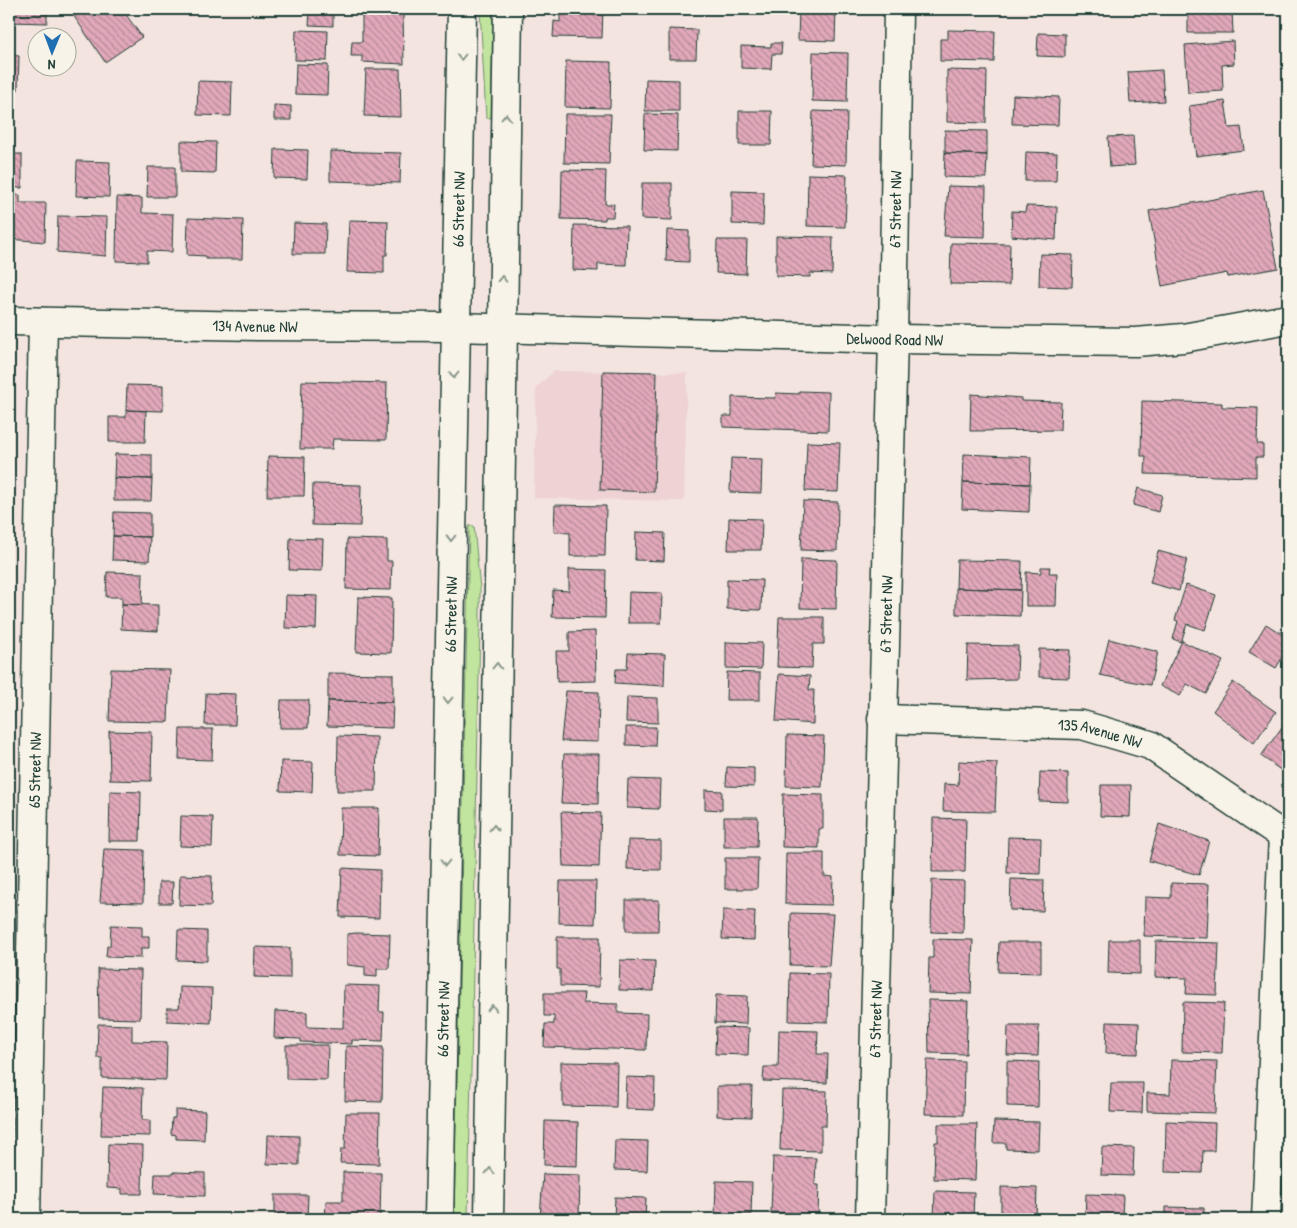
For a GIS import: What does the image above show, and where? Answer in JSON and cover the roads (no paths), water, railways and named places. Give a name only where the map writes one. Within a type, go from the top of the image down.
[{"type":"street","name":"66 Street NW","points":[[439,1219],[462,9]]},
{"type":"street","points":[[489,1219],[501,328],[508,9]]},
{"type":"street","name":"67 Street NW","points":[[870,1219],[893,340],[898,9]]},
{"type":"street","name":"Delwood Road NW","points":[[501,328],[893,340],[1136,342],[1183,338],[1288,319]]},
{"type":"street","name":"134 Avenue NW","points":[[9,321],[501,328]]},
{"type":"street","name":"65 Street NW","points":[[26,1219],[18,1004],[44,322]]},
{"type":"street","name":"135 Avenue NW","points":[[882,720],[1082,725],[1150,745],[1286,837]]},
{"type":"street","points":[[1266,1219],[1286,837]]}]
